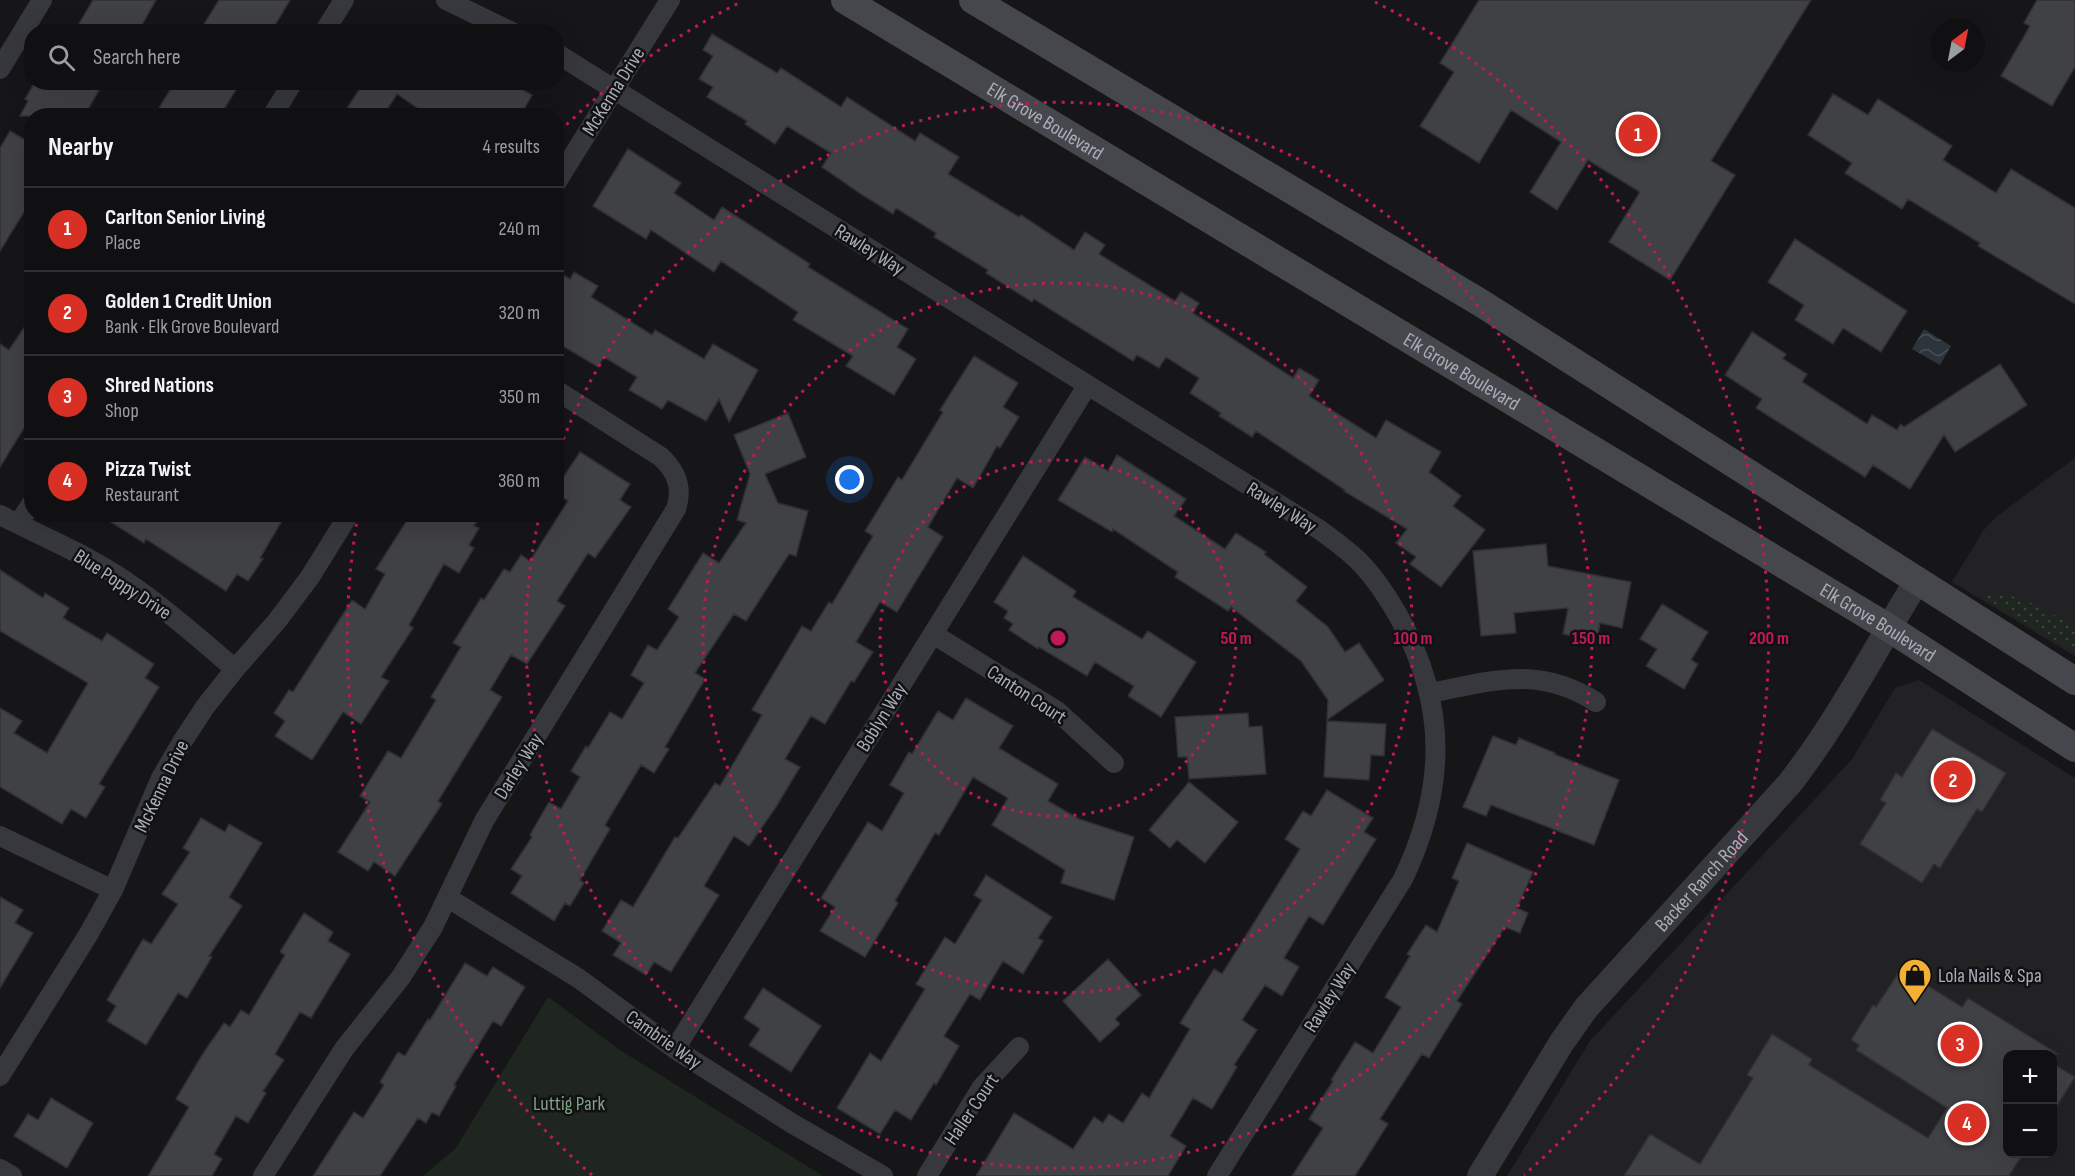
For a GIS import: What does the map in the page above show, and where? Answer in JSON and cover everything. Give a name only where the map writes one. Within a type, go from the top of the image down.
[{"type":"main road","name":"Elk Grove Boulevard","points":[[845,0],[1888,628],[2075,748]]},
{"type":"main road","points":[[974,0],[1481,303],[2075,681]]},
{"type":"street","points":[[27,24],[42,0]]},
{"type":"street","points":[[329,24],[344,0]]},
{"type":"street","points":[[446,0],[496,24]]},
{"type":"street","name":"McKenna Drive","points":[[564,170],[670,0]]},
{"type":"street","points":[[0,69],[24,30]]},
{"type":"street","name":"Rawley Way","points":[[564,58],[1320,530],[1354,556],[1390,602],[1405,628],[1430,693],[1436,737],[1434,781],[1429,810],[1403,879],[1217,1176]]},
{"type":"street","points":[[277,108],[287,90]]},
{"type":"street","name":"Boblyn Way","points":[[675,1048],[1087,386]]},
{"type":"street","name":"Darley Way","points":[[263,1176],[344,1048],[401,977],[433,927],[484,822],[676,509],[680,497],[680,485],[676,474],[661,457],[564,395]]},
{"type":"street","name":"Blue Poppy Drive","points":[[0,515],[82,555],[134,586],[235,669]]},
{"type":"street","points":[[18,524],[24,515]]},
{"type":"street","name":"McKenna Drive","points":[[0,1076],[88,935],[113,890],[161,778],[182,742],[235,669],[277,621],[310,577],[345,522]]},
{"type":"street","name":"Backer Ranch Road","points":[[1480,1176],[1562,1042],[1586,1008],[1796,774],[1839,715],[1917,581]]},
{"type":"street","name":"Canton Court","points":[[933,634],[1057,711],[1114,763]]},
{"type":"street","points":[[1430,693],[1523,678],[1561,684],[1596,702]]},
{"type":"street","points":[[0,836],[113,890]]},
{"type":"street","name":"Cambrie Way","points":[[448,898],[578,978],[675,1048],[794,1124],[883,1176]]},
{"type":"street","name":"Haller Court","points":[[927,1176],[982,1087],[1019,1047]]},
{"type":"street","points":[[0,1169],[12,1176]]},
{"type":"shaded area","points":[[2075,458],[2075,656],[1952,582],[1983,531],[1996,517]]},
{"type":"shaded area","points":[[1919,680],[2075,778],[2075,1176],[1507,1176],[1590,1041],[1852,759],[1895,688]]},
{"type":"green space","points":[[1989,594],[2012,596],[2034,604],[2075,629],[2075,652],[1985,598]]},
{"type":"green space","name":"Luttig Park","points":[[548,997],[620,1050],[823,1176],[423,1176],[456,1148]]},
{"type":"water","points":[[1924,329],[1951,346],[1940,365],[1912,349]]},
{"type":"building","points":[[93,0],[156,0],[142,24],[79,24]]},
{"type":"building","points":[[219,0],[290,0],[276,24],[204,24]]},
{"type":"building","points":[[1479,0],[1811,0],[1711,161],[1735,175],[1670,280],[1609,242],[1640,192],[1588,160],[1557,210],[1530,192],[1561,142],[1511,110],[1479,163],[1420,126],[1454,72],[1440,63]]},
{"type":"building","points":[[2037,0],[2075,0],[2075,67],[2052,106],[2001,76],[2030,26],[2024,23]]},
{"type":"building","points":[[712,34],[777,73],[781,68],[841,107],[847,97],[915,141],[920,133],[959,157],[948,174],[1019,217],[1021,215],[1074,250],[1085,232],[1105,245],[1099,254],[1175,301],[1181,292],[1199,303],[1193,313],[1293,378],[1299,368],[1319,380],[1309,396],[1376,438],[1386,420],[1441,452],[1429,472],[1461,496],[1453,506],[1485,530],[1441,587],[1410,564],[1416,557],[1396,543],[1407,529],[1344,491],[1256,431],[1252,437],[1219,416],[1221,413],[1190,393],[1199,378],[1166,357],[1159,368],[1137,355],[1133,361],[1034,299],[1032,302],[986,273],[988,270],[934,237],[936,233],[896,208],[893,214],[861,194],[822,167],[831,153],[787,126],[775,144],[745,124],[747,121],[707,97],[713,87],[699,79],[713,56],[703,50]]},
{"type":"building","points":[[30,90],[99,90],[89,108],[24,108],[28,101],[25,99]]},
{"type":"building","points":[[170,90],[236,90],[225,108],[159,108]]},
{"type":"building","points":[[359,90],[524,90],[532,95],[525,108],[417,108],[397,94],[388,108],[347,108]]},
{"type":"building","points":[[1833,94],[1868,115],[1878,99],[1952,146],[1943,160],[1996,193],[2011,169],[2075,208],[2075,304],[1978,246],[1980,243],[1908,199],[1902,209],[1845,173],[1852,163],[1808,135]]},
{"type":"building","points":[[10,131],[24,139],[24,212],[0,251],[0,148]]},
{"type":"building","points":[[628,149],[681,183],[674,193],[714,220],[722,207],[810,264],[808,267],[908,329],[897,347],[916,359],[894,395],[846,366],[853,356],[793,320],[798,312],[721,261],[714,272],[651,230],[646,239],[593,206]]},
{"type":"building","points":[[1795,239],[1907,311],[1881,352],[1843,328],[1833,344],[1795,320],[1804,305],[1768,282]]},
{"type":"building","points":[[574,272],[598,286],[591,297],[652,335],[655,330],[704,359],[713,344],[758,370],[729,422],[719,399],[706,421],[668,400],[662,409],[629,390],[637,377],[604,357],[598,367],[564,347],[564,276],[570,279]]},
{"type":"building","points":[[24,328],[24,428],[0,467],[0,344],[9,350]]},
{"type":"building","points":[[1752,332],[1786,354],[1783,359],[1807,374],[1802,382],[1867,424],[1872,415],[1897,430],[1901,424],[1904,427],[2000,364],[2027,405],[1955,452],[1944,435],[1910,489],[1873,465],[1865,477],[1756,408],[1762,399],[1725,375]]},
{"type":"building","points":[[974,356],[1018,383],[1003,407],[1019,417],[1000,448],[997,446],[973,488],[957,478],[928,527],[943,537],[897,612],[880,602],[856,642],[873,652],[854,682],[851,681],[825,724],[811,716],[785,759],[800,767],[749,846],[734,836],[704,886],[719,895],[671,972],[654,962],[646,975],[613,955],[621,943],[602,931],[621,900],[633,907],[675,837],[678,838],[715,783],[720,786],[762,715],[752,710],[802,626],[811,631],[829,602],[832,604],[873,536],[865,531],[898,477],[902,480],[943,412],[940,410]]},
{"type":"building","points":[[788,413],[806,457],[765,474],[778,503],[808,511],[796,556],[789,554],[746,621],[734,614],[695,673],[705,679],[665,747],[669,749],[654,773],[641,765],[605,825],[610,829],[580,880],[584,883],[570,906],[565,903],[554,921],[511,893],[522,876],[511,869],[532,837],[530,835],[549,802],[561,809],[580,777],[571,771],[610,712],[622,719],[644,683],[631,675],[648,645],[657,650],[679,617],[668,609],[703,553],[719,563],[746,523],[737,520],[750,474],[734,435]]},
{"type":"building","points":[[580,452],[630,484],[620,500],[631,507],[595,558],[588,553],[557,601],[565,606],[527,664],[511,655],[490,690],[502,697],[438,801],[442,804],[395,876],[374,862],[368,871],[338,852],[370,802],[360,796],[388,751],[401,758],[436,700],[431,697],[461,647],[453,643],[481,598],[484,600],[504,569],[510,572],[521,555],[530,561],[555,522],[564,522],[564,507],[568,501],[564,498],[564,476]]},
{"type":"building","points":[[1117,455],[1186,499],[1174,516],[1225,549],[1236,533],[1266,552],[1264,554],[1307,587],[1296,601],[1328,627],[1345,652],[1359,643],[1384,680],[1327,720],[1328,700],[1301,661],[1231,607],[1228,611],[1175,577],[1178,572],[1113,529],[1112,532],[1058,500],[1085,457],[1108,471]]},
{"type":"building","points":[[111,522],[281,522],[260,558],[263,559],[248,581],[237,574],[226,591],[146,539],[144,543]]},
{"type":"building","points":[[406,522],[476,522],[474,526],[479,528],[469,545],[474,548],[459,573],[444,564],[409,625],[413,628],[381,677],[389,681],[361,724],[343,712],[312,760],[275,736],[285,721],[274,713],[289,690],[293,692],[352,600],[365,609],[385,574],[376,569]]},
{"type":"building","points":[[1546,544],[1548,566],[1631,582],[1622,628],[1600,623],[1597,641],[1563,634],[1568,608],[1514,613],[1516,633],[1481,636],[1473,551]]},
{"type":"building","points":[[1023,556],[1076,591],[1073,597],[1142,639],[1148,631],[1196,662],[1161,717],[1128,696],[1134,686],[1095,662],[1087,676],[1009,630],[1013,624],[1004,618],[1008,611],[994,602]]},
{"type":"building","points":[[0,570],[43,598],[45,593],[69,608],[63,618],[102,641],[107,633],[154,664],[145,678],[159,687],[99,784],[105,787],[86,818],[71,809],[62,824],[0,787],[0,708],[22,721],[14,733],[47,753],[88,683],[0,631]]},
{"type":"building","points":[[1662,604],[1708,632],[1691,660],[1698,664],[1684,689],[1646,666],[1657,649],[1640,639]]},
{"type":"building","points":[[966,698],[1013,726],[999,748],[1058,784],[1048,801],[1079,819],[1134,837],[1114,900],[1061,883],[1065,870],[992,825],[1008,798],[973,777],[939,835],[935,833],[895,901],[898,903],[865,957],[820,931],[835,907],[821,898],[868,822],[882,831],[904,793],[890,785],[909,752],[912,754],[938,711],[953,720]]},
{"type":"building","points":[[1248,713],[1249,727],[1262,726],[1266,774],[1189,779],[1187,757],[1178,757],[1175,717]]},
{"type":"building","points":[[1327,721],[1386,724],[1384,756],[1371,755],[1369,780],[1324,777]]},
{"type":"building","points":[[1932,729],[2006,773],[1982,812],[1977,809],[1940,868],[1934,864],[1922,883],[1860,844],[1886,803],[1880,800],[1896,773],[1902,777]]},
{"type":"building","points":[[1493,736],[1516,745],[1519,738],[1619,780],[1594,845],[1491,805],[1486,816],[1463,807]]},
{"type":"building","points":[[1189,782],[1238,822],[1205,863],[1177,840],[1170,848],[1149,830]]},
{"type":"building","points":[[1327,790],[1373,818],[1364,832],[1376,839],[1323,925],[1309,916],[1284,958],[1299,967],[1282,996],[1265,985],[1242,1020],[1257,1030],[1234,1065],[1237,1067],[1212,1109],[1193,1098],[1170,1136],[1186,1146],[1168,1176],[976,1176],[1014,1113],[1073,1149],[1094,1117],[1103,1123],[1109,1114],[1123,1123],[1142,1093],[1149,1098],[1190,1029],[1180,1023],[1214,969],[1222,974],[1300,849],[1285,839],[1303,811],[1311,816]]},
{"type":"building","points":[[201,818],[225,832],[229,824],[262,843],[229,897],[242,906],[209,956],[212,957],[187,998],[178,993],[146,1045],[107,1021],[116,1006],[107,1000],[143,939],[151,944],[178,904],[162,894],[190,852],[183,848]]},
{"type":"building","points":[[1467,843],[1533,872],[1517,908],[1528,913],[1520,933],[1505,927],[1457,1001],[1462,1004],[1429,1058],[1422,1054],[1380,1119],[1388,1124],[1355,1176],[1292,1176],[1323,1128],[1309,1119],[1355,1042],[1373,1053],[1401,1007],[1385,997],[1410,956],[1407,954],[1426,925],[1437,932],[1459,881],[1452,878]]},
{"type":"building","points":[[986,875],[1052,917],[1038,938],[1043,941],[1023,974],[1003,961],[980,1000],[970,994],[944,1036],[959,1046],[936,1085],[934,1083],[911,1120],[895,1110],[880,1134],[837,1108],[870,1053],[881,1061],[925,989],[916,984],[945,937],[955,944],[982,900],[974,895]]},
{"type":"building","points":[[0,897],[23,910],[15,923],[33,933],[0,988]]},
{"type":"building","points":[[304,913],[333,932],[328,941],[350,954],[311,1018],[300,1012],[275,1054],[284,1060],[263,1091],[266,1093],[248,1123],[236,1116],[214,1154],[222,1159],[212,1176],[148,1176],[189,1107],[176,1099],[202,1055],[224,1023],[230,1027],[241,1010],[249,1015],[285,955],[280,952]]},
{"type":"building","points":[[1108,959],[1141,995],[1115,1019],[1120,1024],[1100,1042],[1063,1001]]},
{"type":"building","points":[[465,963],[487,976],[493,967],[525,987],[501,1026],[493,1021],[454,1085],[456,1086],[439,1116],[432,1112],[426,1123],[418,1118],[380,1176],[313,1176],[354,1112],[363,1118],[384,1085],[380,1082],[398,1052],[405,1056]]},
{"type":"building","points":[[1901,969],[1962,1007],[1968,998],[2052,1050],[2003,1050],[2003,1158],[2020,1158],[2009,1176],[1624,1176],[1650,1134],[1700,1164],[1753,1078],[1747,1075],[1772,1034],[1812,1059],[1809,1065],[1928,1138],[1947,1108],[1856,1050],[1859,1045],[1851,1040],[1873,1005],[1876,1007]]},
{"type":"building","points":[[763,988],[821,1026],[791,1072],[749,1045],[760,1029],[744,1018]]},
{"type":"building","points":[[2057,1066],[2075,1077],[2057,1106]]},
{"type":"building","points":[[51,1098],[93,1123],[67,1168],[14,1136],[28,1114],[38,1120]]},
{"type":"place","name":"Carlton Senior Living","points":[[1638,134]]},
{"type":"place","name":"Golden 1 Credit Union","points":[[1953,780]]},
{"type":"place","name":"Lola Nails & Spa","points":[[1915,1004]]},
{"type":"place","name":"Shred Nations","points":[[1960,1044]]},
{"type":"place","name":"Pizza Twist","points":[[1967,1123]]}]
